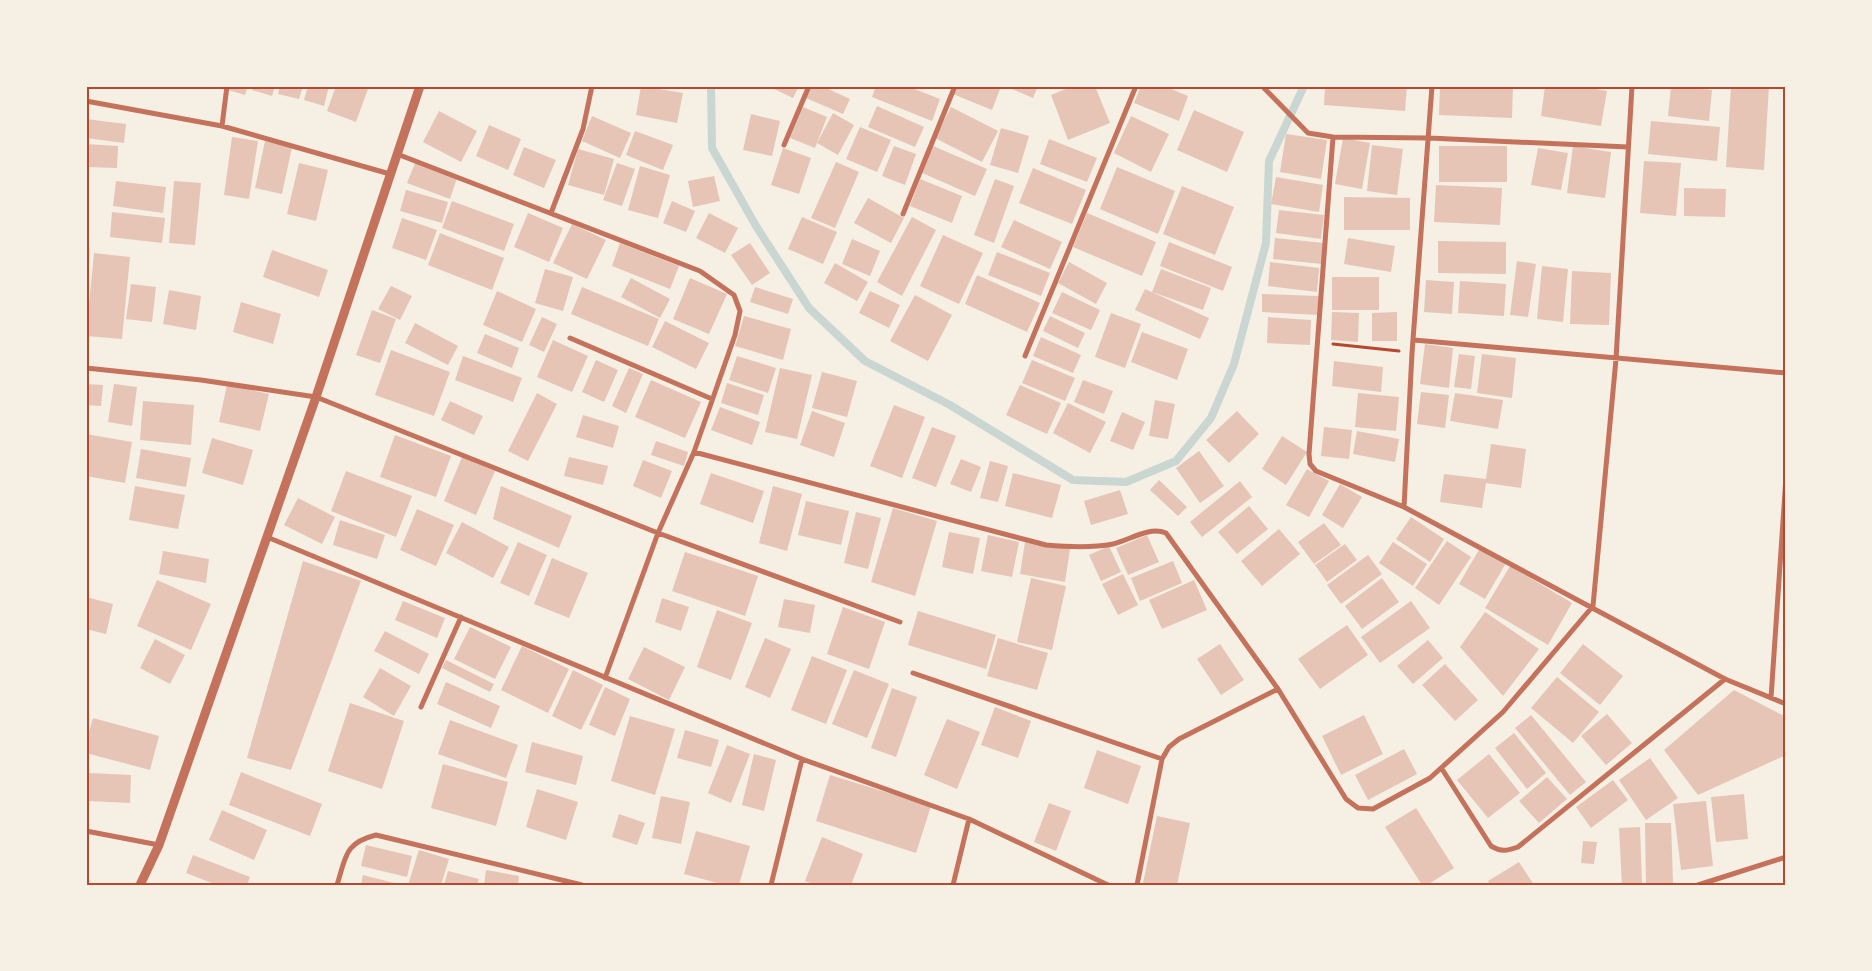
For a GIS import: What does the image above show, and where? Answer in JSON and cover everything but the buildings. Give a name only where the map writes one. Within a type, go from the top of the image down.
[{"type":"street","points":[[222,126],[227,86]]},
{"type":"street","points":[[140,885],[158,845],[268,537],[420,86]]},
{"type":"street","points":[[551,212],[582,129],[592,86]]},
{"type":"street","points":[[784,145],[809,86]]},
{"type":"street","points":[[903,214],[955,86]]},
{"type":"street","points":[[1025,356],[1136,86]]},
{"type":"street","points":[[1404,507],[1412,353],[1432,86]]},
{"type":"street","points":[[694,452],[1046,545],[1067,547],[1113,544],[1158,530],[1166,533],[1278,689],[1346,799],[1358,808],[1373,809],[1430,778],[1442,769],[1503,712],[1593,606],[1616,359],[1632,86]]},
{"type":"street","points":[[1263,88],[1308,133],[1333,137],[1429,138],[1628,147]]},
{"type":"street","points":[[86,101],[222,126],[390,174]]},
{"type":"street","points":[[1333,137],[1319,342],[1309,454],[1310,464],[1316,471],[1404,507],[1593,606],[1725,679],[1786,704]]},
{"type":"street","points":[[397,154],[700,271],[734,295],[740,311],[737,327],[694,452],[658,533],[605,678]]},
{"type":"street","points":[[570,338],[712,399]]},
{"type":"street","points":[[1414,340],[1786,373]]},
{"type":"street","points":[[86,368],[201,380],[316,398],[658,533],[900,622]]},
{"type":"street","points":[[1771,698],[1786,478]]},
{"type":"street","points":[[268,537],[802,759],[969,818],[1108,885]]},
{"type":"street","points":[[421,707],[461,617]]},
{"type":"street","points":[[913,673],[1162,759]]},
{"type":"street","points":[[1442,769],[1491,846],[1500,851],[1509,850],[1518,847],[1725,679]]},
{"type":"street","points":[[1137,885],[1162,759],[1169,747],[1179,739],[1278,689]]},
{"type":"street","points":[[771,885],[802,759]]},
{"type":"street","points":[[953,885],[969,818]]},
{"type":"street","points":[[86,831],[158,845]]},
{"type":"street","points":[[337,885],[348,851],[360,839],[376,835],[582,885]]},
{"type":"street","points":[[1698,885],[1786,857]]},
{"type":"path","points":[[1319,342],[1412,353]]},
{"type":"waterway","points":[[711,86],[712,148],[756,226],[809,308],[865,361],[950,405],[1073,480],[1126,482],[1176,461],[1211,418],[1234,364],[1266,243],[1269,161],[1304,86]]}]
